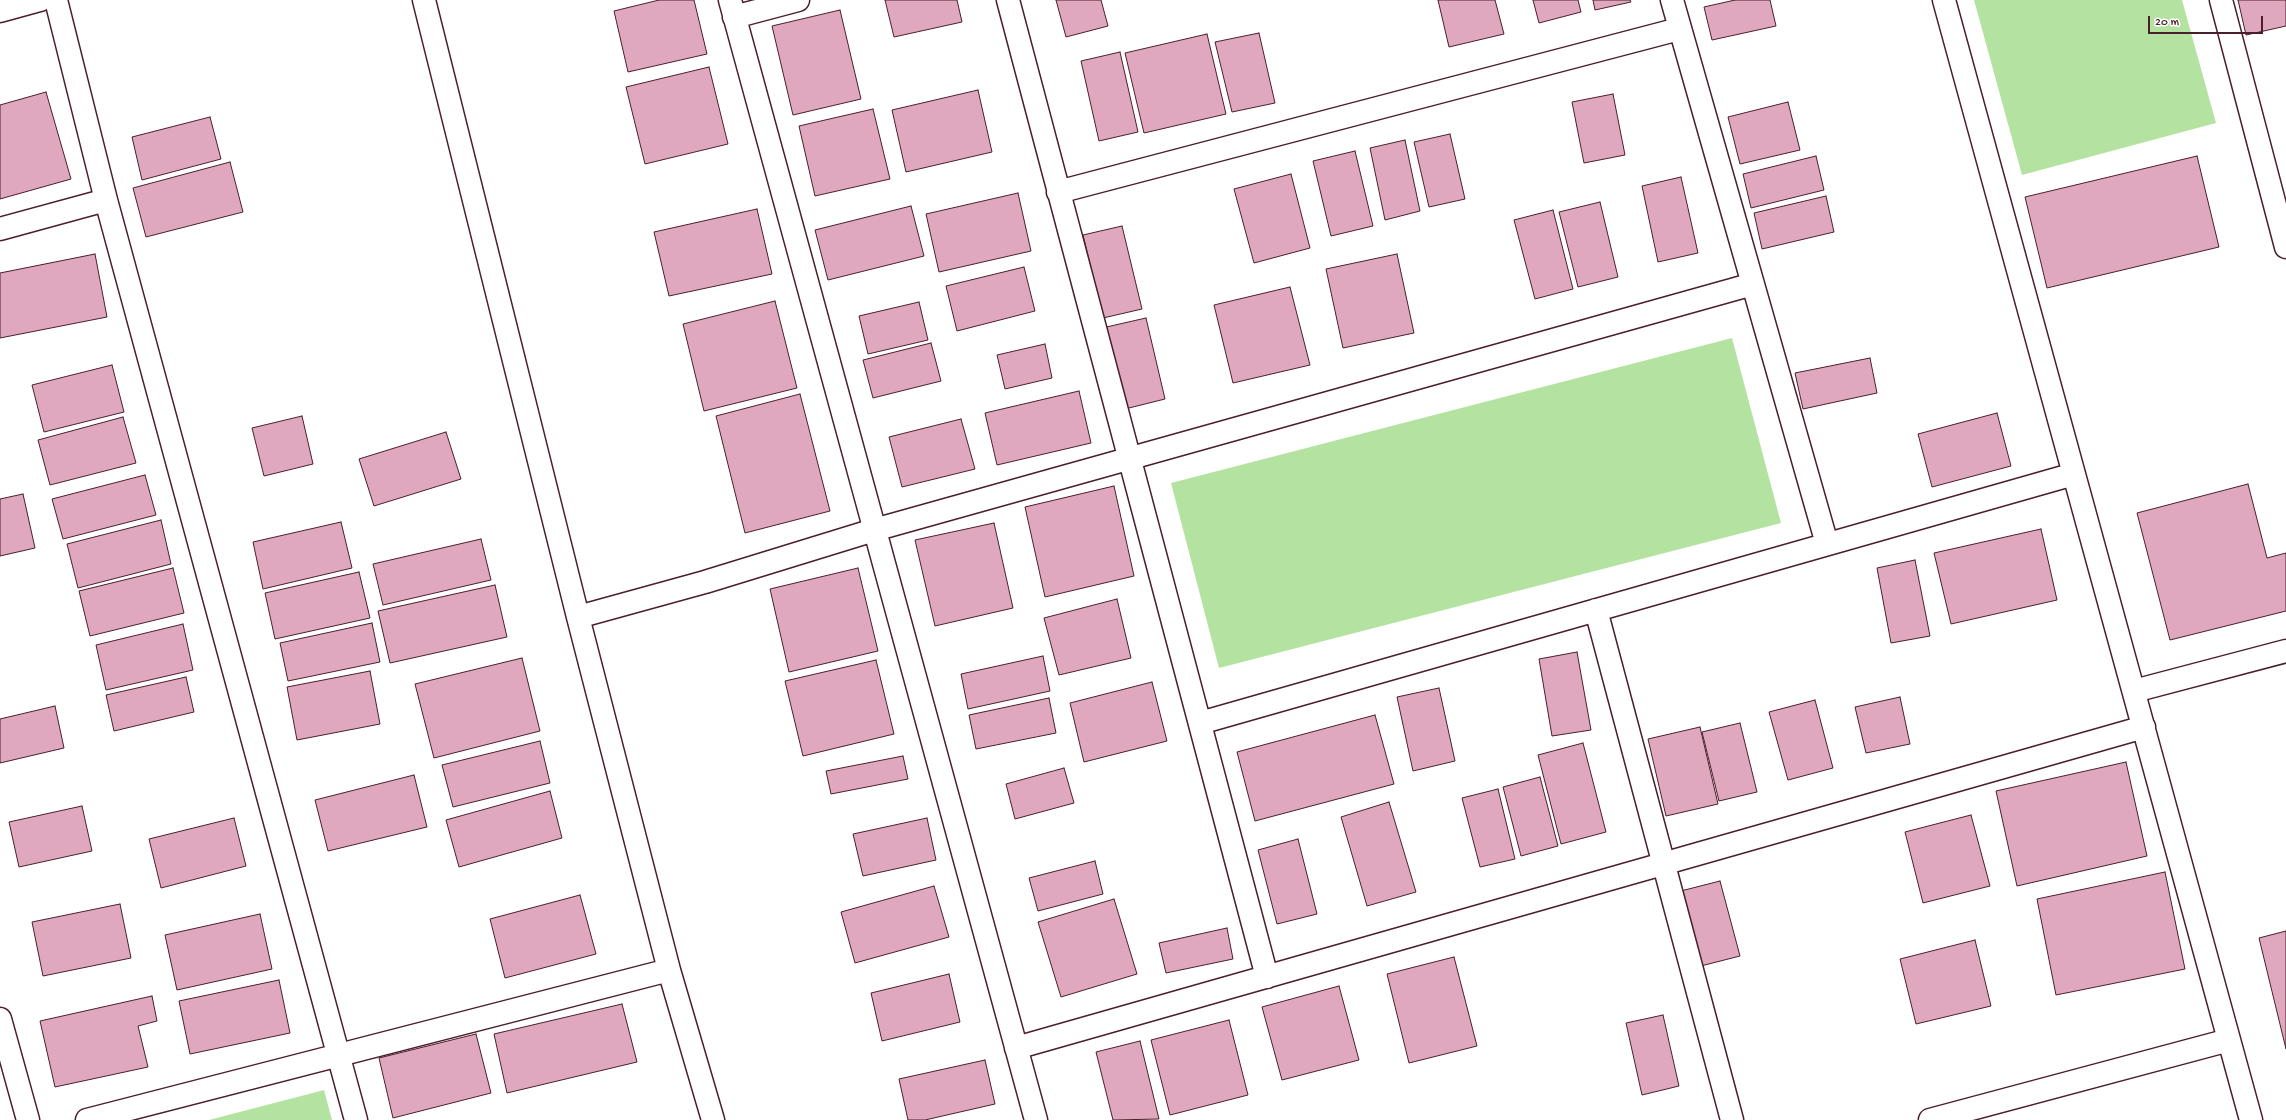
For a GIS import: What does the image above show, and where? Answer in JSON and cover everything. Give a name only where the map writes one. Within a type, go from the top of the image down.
[{"type":"street","points":[[0,11],[40,0]]},
{"type":"street","points":[[56,0],[106,200],[356,1120]]},
{"type":"street","points":[[424,0],[578,617],[669,970],[713,1120]]},
{"type":"street","points":[[798,0],[732,8],[1036,1120]]},
{"type":"street","points":[[1008,0],[1267,977]]},
{"type":"street","points":[[1672,0],[1826,544]]},
{"type":"street","points":[[1944,0],[2251,1120]]},
{"type":"street","points":[[2221,0],[2286,247]]},
{"type":"street","points":[[1058,192],[1679,29]]},
{"type":"street","points":[[0,229],[106,200]]},
{"type":"street","points":[[578,617],[705,582],[874,530],[1753,284]]},
{"type":"street","points":[[1200,723],[2074,474]]},
{"type":"street","points":[[1596,610],[1732,1120]]},
{"type":"street","points":[[2134,691],[2286,651]]},
{"type":"street","points":[[1016,1048],[1664,865],[2144,727]]},
{"type":"street","points":[[87,1120],[338,1054],[669,970]]},
{"type":"street","points":[[0,1019],[28,1120]]},
{"type":"street","points":[[1930,1120],[2229,1040]]},
{"type":"green space","points":[[1974,0],[2182,0],[2216,123],[2022,175]]},
{"type":"green space","points":[[1732,338],[1781,523],[1219,668],[1171,483]]},
{"type":"green space","points":[[324,1090],[332,1120],[209,1120]]},
{"type":"building","points":[[659,0],[694,0],[707,54],[628,72],[614,11]]},
{"type":"building","points":[[885,0],[957,0],[962,22],[894,37]]},
{"type":"building","points":[[1056,0],[1101,0],[1108,26],[1066,37]]},
{"type":"building","points":[[1438,0],[1495,0],[1504,34],[1449,47]]},
{"type":"building","points":[[1533,0],[1578,0],[1581,12],[1539,23]]},
{"type":"building","points":[[1593,0],[1630,0],[1631,2],[1595,10]]},
{"type":"building","points":[[1735,0],[1770,0],[1776,26],[1712,40],[1704,7]]},
{"type":"building","points":[[2238,0],[2286,0],[2286,26],[2246,35]]},
{"type":"building","points":[[840,10],[861,99],[793,115],[772,26]]},
{"type":"building","points":[[1259,33],[1275,103],[1232,112],[1215,42]]},
{"type":"building","points":[[1207,34],[1226,114],[1144,133],[1125,53]]},
{"type":"building","points":[[1120,52],[1138,132],[1099,141],[1081,61]]},
{"type":"building","points":[[709,67],[728,144],[645,164],[626,87]]},
{"type":"building","points":[[978,90],[992,152],[906,172],[892,110]]},
{"type":"building","points":[[46,92],[71,179],[0,199],[0,105]]},
{"type":"building","points":[[1613,94],[1625,155],[1584,163],[1572,102]]},
{"type":"building","points":[[1788,102],[1800,150],[1740,164],[1728,117]]},
{"type":"building","points":[[873,109],[890,179],[815,196],[799,126]]},
{"type":"building","points":[[210,117],[221,159],[142,180],[132,137]]},
{"type":"building","points":[[1450,134],[1465,199],[1429,207],[1414,142]]},
{"type":"building","points":[[1405,140],[1420,211],[1385,220],[1370,148]]},
{"type":"building","points":[[1355,151],[1373,226],[1331,236],[1313,161]]},
{"type":"building","points":[[1816,156],[1824,190],[1751,208],[1743,174]]},
{"type":"building","points":[[2197,156],[2219,247],[2047,288],[2025,197]]},
{"type":"building","points":[[230,162],[243,212],[146,237],[133,188]]},
{"type":"building","points":[[1291,174],[1310,248],[1254,263],[1234,189]]},
{"type":"building","points":[[1681,177],[1698,253],[1658,262],[1642,186]]},
{"type":"building","points":[[1018,193],[1031,251],[939,272],[926,214]]},
{"type":"building","points":[[1826,196],[1834,232],[1762,249],[1754,213]]},
{"type":"building","points":[[1600,202],[1618,277],[1578,287],[1559,212]]},
{"type":"building","points":[[911,206],[924,256],[828,280],[815,230]]},
{"type":"building","points":[[757,209],[772,274],[669,296],[654,232]]},
{"type":"building","points":[[1553,210],[1573,289],[1535,299],[1514,220]]},
{"type":"building","points":[[1122,226],[1142,309],[1103,318],[1083,235]]},
{"type":"building","points":[[95,254],[107,317],[0,338],[0,273]]},
{"type":"building","points":[[1397,254],[1414,333],[1343,348],[1326,269]]},
{"type":"building","points":[[1024,267],[1035,311],[957,331],[946,286]]},
{"type":"building","points":[[1290,287],[1310,365],[1233,383],[1214,305]]},
{"type":"building","points":[[775,301],[797,388],[704,411],[683,324]]},
{"type":"building","points":[[919,302],[928,340],[868,354],[859,316]]},
{"type":"building","points":[[1146,318],[1165,399],[1121,410],[1102,328]]},
{"type":"building","points":[[931,343],[941,381],[873,398],[863,360]]},
{"type":"building","points":[[1045,344],[1052,378],[1005,389],[997,355]]},
{"type":"building","points":[[1870,358],[1877,393],[1803,409],[1795,373]]},
{"type":"building","points":[[112,365],[124,412],[44,432],[32,385]]},
{"type":"building","points":[[1079,391],[1091,443],[997,465],[985,413]]},
{"type":"building","points":[[800,394],[830,511],[745,533],[716,416]]},
{"type":"building","points":[[1997,413],[2011,466],[1932,487],[1918,434]]},
{"type":"building","points":[[302,416],[313,464],[264,476],[252,428]]},
{"type":"building","points":[[123,417],[136,463],[50,485],[38,440]]},
{"type":"building","points":[[961,419],[975,469],[902,487],[889,437]]},
{"type":"building","points":[[446,432],[461,479],[374,506],[359,459]]},
{"type":"building","points":[[145,475],[156,515],[63,539],[52,499]]},
{"type":"building","points":[[2248,484],[2267,558],[2286,553],[2286,611],[2170,640],[2137,513]]},
{"type":"building","points":[[1114,486],[1134,576],[1045,597],[1025,507]]},
{"type":"building","points":[[23,494],[35,548],[0,556],[0,499]]},
{"type":"building","points":[[161,520],[171,564],[78,588],[67,544]]},
{"type":"building","points":[[341,522],[352,568],[263,589],[253,542]]},
{"type":"building","points":[[994,523],[1013,608],[935,626],[915,540]]},
{"type":"building","points":[[2041,529],[2057,600],[1951,624],[1934,553]]},
{"type":"building","points":[[481,539],[491,580],[383,605],[373,564]]},
{"type":"building","points":[[1915,560],[1930,636],[1891,643],[1877,568]]},
{"type":"building","points":[[173,568],[184,613],[90,636],[79,591]]},
{"type":"building","points":[[858,568],[878,651],[789,672],[770,589]]},
{"type":"building","points":[[359,572],[370,618],[275,639],[265,593]]},
{"type":"building","points":[[495,585],[507,637],[390,663],[378,611]]},
{"type":"building","points":[[1117,599],[1131,658],[1059,675],[1044,618]]},
{"type":"building","points":[[372,623],[380,662],[288,681],[280,643]]},
{"type":"building","points":[[183,624],[193,670],[106,690],[96,645]]},
{"type":"building","points":[[1577,652],[1591,730],[1552,736],[1539,659]]},
{"type":"building","points":[[1043,656],[1050,691],[968,709],[961,674]]},
{"type":"building","points":[[522,658],[540,731],[434,758],[415,684]]},
{"type":"building","points":[[876,660],[894,734],[803,756],[785,681]]},
{"type":"building","points":[[370,671],[380,724],[297,740],[287,687]]},
{"type":"building","points":[[186,677],[194,712],[114,731],[106,695]]},
{"type":"building","points":[[1152,682],[1167,741],[1084,762],[1070,703]]},
{"type":"building","points":[[1439,688],[1455,761],[1413,771],[1397,697]]},
{"type":"building","points":[[1900,697],[1910,744],[1866,753],[1855,707]]},
{"type":"building","points":[[1049,698],[1056,733],[976,749],[969,715]]},
{"type":"building","points":[[1815,700],[1833,768],[1788,780],[1769,712]]},
{"type":"building","points":[[55,706],[64,748],[0,763],[0,719]]},
{"type":"building","points":[[1375,715],[1394,784],[1255,821],[1237,752]]},
{"type":"building","points":[[1740,723],[1757,792],[1719,801],[1702,732]]},
{"type":"building","points":[[1700,727],[1718,804],[1666,816],[1648,739]]},
{"type":"building","points":[[540,741],[550,783],[453,807],[442,765]]},
{"type":"building","points":[[1583,743],[1606,832],[1561,844],[1538,755]]},
{"type":"building","points":[[903,756],[908,779],[831,794],[826,771]]},
{"type":"building","points":[[2126,762],[2147,856],[2017,886],[1996,791]]},
{"type":"building","points":[[1064,768],[1074,803],[1015,819],[1006,784]]},
{"type":"building","points":[[414,775],[427,827],[328,851],[315,800]]},
{"type":"building","points":[[1540,777],[1558,846],[1521,856],[1503,787]]},
{"type":"building","points":[[1498,789],[1515,859],[1480,867],[1462,798]]},
{"type":"building","points":[[550,791],[562,838],[459,867],[446,820]]},
{"type":"building","points":[[1389,802],[1416,892],[1367,906],[1341,817]]},
{"type":"building","points":[[82,806],[92,851],[19,867],[9,822]]},
{"type":"building","points":[[1971,815],[1990,886],[1923,903],[1905,832]]},
{"type":"building","points":[[234,818],[246,866],[161,888],[149,839]]},
{"type":"building","points":[[927,818],[936,860],[863,876],[853,834]]},
{"type":"building","points":[[1298,839],[1317,914],[1277,924],[1258,850]]},
{"type":"building","points":[[1095,861],[1103,894],[1038,911],[1029,878]]},
{"type":"building","points":[[2165,872],[2185,969],[2056,995],[2037,899]]},
{"type":"building","points":[[1720,881],[1740,956],[1693,968],[1673,893]]},
{"type":"building","points":[[934,886],[949,937],[855,963],[841,912]]},
{"type":"building","points":[[580,895],[596,954],[505,978],[490,919]]},
{"type":"building","points":[[1114,899],[1137,974],[1061,997],[1038,922]]},
{"type":"building","points":[[120,904],[131,958],[43,976],[32,922]]},
{"type":"building","points":[[260,914],[272,969],[177,990],[165,935]]},
{"type":"building","points":[[1227,928],[1233,959],[1166,973],[1159,943]]},
{"type":"building","points":[[2286,931],[2286,1049],[2259,938]]},
{"type":"building","points":[[1975,940],[1991,1006],[1916,1024],[1900,959]]},
{"type":"building","points":[[1454,957],[1477,1046],[1409,1063],[1387,974]]},
{"type":"building","points":[[949,974],[960,1022],[882,1041],[871,993]]},
{"type":"building","points":[[279,980],[290,1033],[190,1054],[179,1001]]},
{"type":"building","points":[[1339,986],[1359,1060],[1282,1080],[1262,1007]]},
{"type":"building","points":[[152,996],[157,1021],[138,1026],[148,1067],[55,1087],[40,1021]]},
{"type":"building","points":[[622,1004],[637,1062],[507,1093],[494,1034]]},
{"type":"building","points":[[1663,1015],[1679,1086],[1642,1095],[1626,1023]]},
{"type":"building","points":[[1229,1020],[1248,1095],[1170,1115],[1151,1040]]},
{"type":"building","points":[[476,1034],[491,1093],[393,1118],[379,1058]]},
{"type":"building","points":[[1140,1041],[1159,1119],[1113,1120],[1096,1052]]},
{"type":"building","points":[[985,1060],[995,1104],[925,1120],[908,1120],[899,1079]]}]
